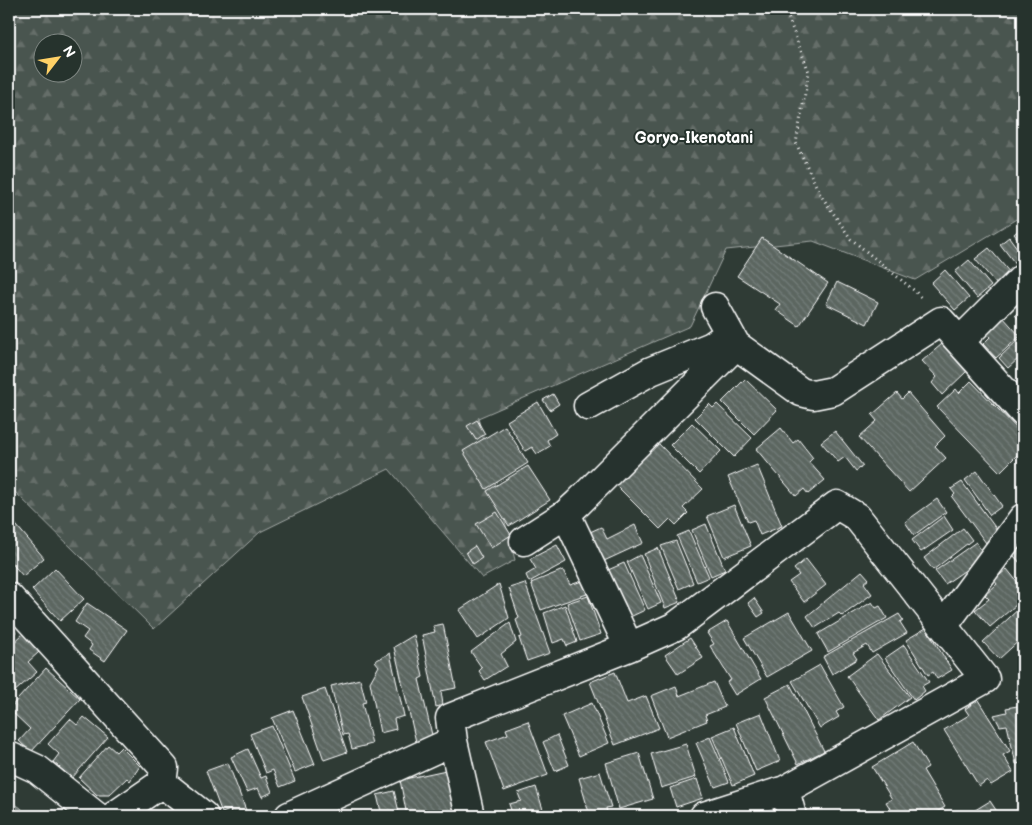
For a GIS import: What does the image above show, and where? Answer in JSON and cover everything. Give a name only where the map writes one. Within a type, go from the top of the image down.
[{"type":"street","points":[[960,341],[1023,278]]},
{"type":"street","points":[[715,307],[732,340],[801,392],[813,395],[833,390],[942,321],[1023,412]]},
{"type":"street","points":[[588,406],[651,371],[712,346],[732,340]]},
{"type":"street","points":[[524,541],[566,514],[732,340]]},
{"type":"street","points":[[470,816],[453,741],[450,718],[629,647],[676,626],[837,505],[858,517],[985,679],[785,790],[704,816]]},
{"type":"street","points":[[566,514],[629,647]]},
{"type":"street","points":[[944,625],[1023,518]]},
{"type":"street","points":[[9,597],[164,768],[162,783],[114,816]]},
{"type":"street","points":[[289,816],[453,741]]},
{"type":"street","points":[[9,756],[37,769],[96,816]]},
{"type":"street","points":[[162,783],[204,816]]},
{"type":"street","points":[[785,790],[792,816]]},
{"type":"path","points":[[785,9],[809,72],[796,143],[820,194],[851,238],[916,292],[942,321]]},
{"type":"green space","points":[[9,9],[1023,9],[1023,215],[915,280],[813,241],[726,250],[690,326],[478,418],[515,560],[482,578],[389,469],[260,532],[154,629],[9,486]]},
{"type":"shaded area","points":[[9,800],[21,808],[28,816],[9,816]]},
{"type":"building","points":[[1023,226],[1023,245],[1014,234]]},
{"type":"building","points":[[1009,237],[1023,256],[1023,262],[1017,266],[1000,244]]},
{"type":"building","points":[[762,238],[828,283],[799,326],[776,310],[780,304],[737,276]]},
{"type":"building","points":[[989,248],[1011,274],[998,286],[975,259]]},
{"type":"building","points":[[969,260],[991,286],[977,298],[955,272]]},
{"type":"building","points":[[945,270],[969,298],[955,310],[931,283]]},
{"type":"building","points":[[837,282],[878,302],[867,324],[826,304]]},
{"type":"building","points":[[1023,308],[1023,324],[1015,315]]},
{"type":"building","points":[[1002,316],[1020,336],[996,358],[983,344],[990,337],[985,332]]},
{"type":"building","points":[[1022,336],[1023,361],[1018,359],[1008,368],[999,358]]},
{"type":"building","points":[[942,344],[967,371],[942,395],[932,383],[937,377],[922,361]]},
{"type":"building","points":[[745,379],[777,410],[754,434],[722,402]]},
{"type":"building","points":[[971,381],[1023,435],[1023,442],[1018,448],[1021,451],[1000,472],[937,407],[956,389],[959,393]]},
{"type":"building","points":[[897,393],[902,399],[908,393],[945,436],[935,446],[946,458],[909,492],[859,437],[877,421],[872,415]]},
{"type":"building","points":[[553,394],[559,404],[550,410],[543,400]]},
{"type":"building","points":[[538,402],[556,434],[547,440],[550,446],[537,454],[532,447],[525,451],[507,421]]},
{"type":"building","points":[[709,404],[713,408],[717,404],[752,438],[734,457],[695,418]]},
{"type":"building","points":[[477,420],[485,434],[476,440],[467,426]]},
{"type":"building","points":[[692,423],[721,451],[699,474],[670,445]]},
{"type":"building","points":[[505,426],[528,463],[486,489],[463,451]]},
{"type":"building","points":[[781,428],[793,443],[798,439],[813,458],[809,462],[825,480],[808,494],[804,489],[796,496],[756,449]]},
{"type":"building","points":[[835,431],[863,466],[856,471],[845,457],[838,462],[821,442]]},
{"type":"building","points":[[654,439],[703,489],[683,508],[688,513],[676,525],[670,519],[660,529],[612,481]]},
{"type":"building","points":[[757,465],[782,526],[760,535],[754,520],[748,522],[728,477]]},
{"type":"building","points":[[528,466],[550,500],[509,526],[487,491]]},
{"type":"building","points":[[977,471],[1002,506],[990,515],[965,480]]},
{"type":"building","points":[[962,482],[997,530],[986,543],[952,497],[955,494],[951,489]]},
{"type":"building","points":[[937,499],[946,512],[914,535],[905,522]]},
{"type":"building","points":[[734,505],[751,546],[724,557],[707,516]]},
{"type":"building","points":[[497,512],[511,535],[491,548],[476,524]]},
{"type":"building","points":[[944,516],[953,530],[921,552],[912,540]]},
{"type":"building","points":[[11,519],[44,558],[23,576],[9,560],[9,521]]},
{"type":"building","points":[[706,524],[725,570],[711,576],[692,530]]},
{"type":"building","points":[[635,525],[643,543],[604,561],[590,532],[601,527],[607,539]]},
{"type":"building","points":[[963,528],[972,540],[933,570],[924,558]]},
{"type":"building","points":[[689,531],[709,577],[697,582],[677,536]]},
{"type":"building","points":[[676,541],[693,583],[679,589],[661,546]]},
{"type":"building","points":[[976,542],[982,552],[967,569],[945,584],[935,571]]},
{"type":"building","points":[[1023,544],[1023,566],[1012,554]]},
{"type":"building","points":[[557,545],[566,562],[529,582],[526,575],[536,569],[530,559]]},
{"type":"building","points":[[475,546],[482,558],[473,564],[466,552]]},
{"type":"building","points":[[658,548],[680,602],[665,608],[644,554]]},
{"type":"building","points":[[640,555],[661,603],[648,609],[627,562]]},
{"type":"building","points":[[806,559],[826,585],[804,602],[789,582],[799,575],[794,569]]},
{"type":"building","points":[[624,563],[645,610],[630,617],[608,570]]},
{"type":"building","points":[[55,568],[84,599],[60,621],[32,590]]},
{"type":"building","points":[[1007,569],[1023,589],[1023,599],[990,627],[975,610],[989,599],[985,595],[997,584],[994,580]]},
{"type":"building","points":[[563,570],[570,585],[582,581],[587,594],[541,610],[531,583]]},
{"type":"building","points":[[862,571],[869,579],[864,583],[872,594],[842,616],[839,613],[815,628],[807,616]]},
{"type":"building","points":[[525,583],[550,653],[527,661],[519,638],[522,637],[516,620],[519,618],[509,588]]},
{"type":"building","points":[[499,584],[509,618],[478,639],[459,610]]},
{"type":"building","points":[[588,596],[601,634],[580,641],[567,603]]},
{"type":"building","points":[[754,598],[764,613],[758,617],[748,603]]},
{"type":"building","points":[[872,602],[876,608],[880,606],[887,618],[828,652],[818,634]]},
{"type":"building","points":[[87,603],[127,630],[105,661],[89,650],[92,645],[83,638],[88,631],[75,622]]},
{"type":"building","points":[[565,605],[577,642],[567,646],[564,639],[553,643],[544,613]]},
{"type":"building","points":[[1023,605],[1023,637],[999,659],[983,642]]},
{"type":"building","points":[[789,612],[812,651],[767,677],[744,638]]},
{"type":"building","points":[[899,614],[903,620],[900,622],[907,633],[872,653],[867,645],[853,653],[857,659],[832,674],[823,657]]},
{"type":"building","points":[[727,621],[761,679],[735,695],[727,682],[731,680],[710,646],[714,644],[707,633]]},
{"type":"building","points":[[510,623],[516,642],[501,654],[507,666],[485,680],[479,671],[482,668],[471,652]]},
{"type":"building","points":[[9,624],[16,632],[9,638]]},
{"type":"building","points":[[443,624],[456,688],[441,691],[443,705],[436,707],[422,635],[435,632],[433,626]]},
{"type":"building","points":[[926,628],[952,670],[937,679],[933,672],[928,675],[906,640]]},
{"type":"building","points":[[23,634],[39,652],[28,662],[37,672],[13,693],[9,688],[9,647]]},
{"type":"building","points":[[414,635],[423,677],[419,679],[432,735],[416,742],[394,647]]},
{"type":"building","points":[[690,638],[703,658],[678,674],[665,655]]},
{"type":"building","points":[[904,645],[929,682],[922,686],[925,691],[914,700],[885,658]]},
{"type":"building","points":[[1023,647],[1023,660],[1017,652]]},
{"type":"building","points":[[390,653],[404,716],[394,719],[396,729],[380,733],[370,682],[379,666],[375,661]]},
{"type":"building","points":[[877,654],[910,697],[879,720],[847,676]]},
{"type":"building","points":[[820,665],[844,707],[836,712],[839,717],[820,728],[792,681]]},
{"type":"building","points":[[46,668],[80,699],[31,752],[19,741],[30,729],[9,709]]},
{"type":"building","points":[[615,672],[627,703],[646,696],[659,728],[615,745],[590,682]]},
{"type":"building","points":[[360,679],[366,702],[362,703],[372,744],[352,749],[348,734],[343,735],[331,686]]},
{"type":"building","points":[[714,682],[725,707],[705,715],[707,721],[667,737],[651,696],[676,686],[679,696]]},
{"type":"building","points":[[790,684],[824,751],[798,764],[765,697]]},
{"type":"building","points":[[325,689],[347,752],[324,760],[302,697]]},
{"type":"building","points":[[978,700],[1010,751],[1003,755],[1013,772],[991,785],[987,780],[979,786],[944,730],[969,715],[965,709]]},
{"type":"building","points":[[592,703],[609,743],[579,756],[562,716]]},
{"type":"building","points":[[1023,705],[1023,763],[1016,764],[1007,725],[1000,726],[994,715],[1007,712],[1006,708]]},
{"type":"building","points":[[293,710],[315,764],[295,772],[272,718]]},
{"type":"building","points":[[761,713],[780,761],[756,771],[736,723]]},
{"type":"building","points":[[84,717],[108,737],[72,778],[53,762],[59,754],[48,744],[70,719],[77,725]]},
{"type":"building","points":[[528,721],[548,775],[504,791],[486,742],[508,734],[506,729]]},
{"type":"building","points":[[272,726],[295,781],[280,787],[273,770],[266,773],[250,734]]},
{"type":"building","points":[[734,727],[754,776],[733,785],[712,736]]},
{"type":"building","points":[[557,735],[569,765],[555,771],[543,742]]},
{"type":"building","points":[[710,737],[729,782],[715,787],[696,743]]},
{"type":"building","points":[[913,742],[928,767],[923,770],[945,807],[930,816],[895,816],[886,802],[892,799],[872,767]]},
{"type":"building","points":[[686,744],[696,777],[661,788],[651,754]]},
{"type":"building","points":[[108,745],[116,752],[121,747],[140,766],[130,781],[127,778],[109,795],[97,795],[79,778]]},
{"type":"building","points":[[248,749],[261,778],[266,776],[272,792],[262,797],[258,788],[247,792],[231,757]]},
{"type":"building","points":[[639,753],[653,799],[619,809],[606,763]]},
{"type":"building","points":[[228,763],[247,813],[237,816],[232,816],[230,810],[222,813],[206,771]]},
{"type":"building","points":[[446,770],[455,816],[407,816],[400,780]]},
{"type":"building","points":[[600,772],[611,807],[606,808],[608,816],[590,816],[579,778]]},
{"type":"building","points":[[697,779],[703,798],[676,807],[670,788]]},
{"type":"building","points":[[536,787],[545,816],[513,816],[509,804],[521,801],[518,793]]},
{"type":"building","points":[[1023,790],[1023,804],[1017,794]]},
{"type":"building","points":[[394,791],[400,816],[382,816],[377,795]]},
{"type":"building","points":[[990,801],[1000,816],[974,816],[972,812]]},
{"type":"building","points":[[768,807],[779,813],[778,816],[765,812]]},
{"type":"building","points":[[340,808],[344,816],[324,815]]},
{"type":"building","points":[[508,813],[509,816],[496,816]]},
{"type":"district","name":"Goryo-Ikenotani","points":[[694,138]]}]
